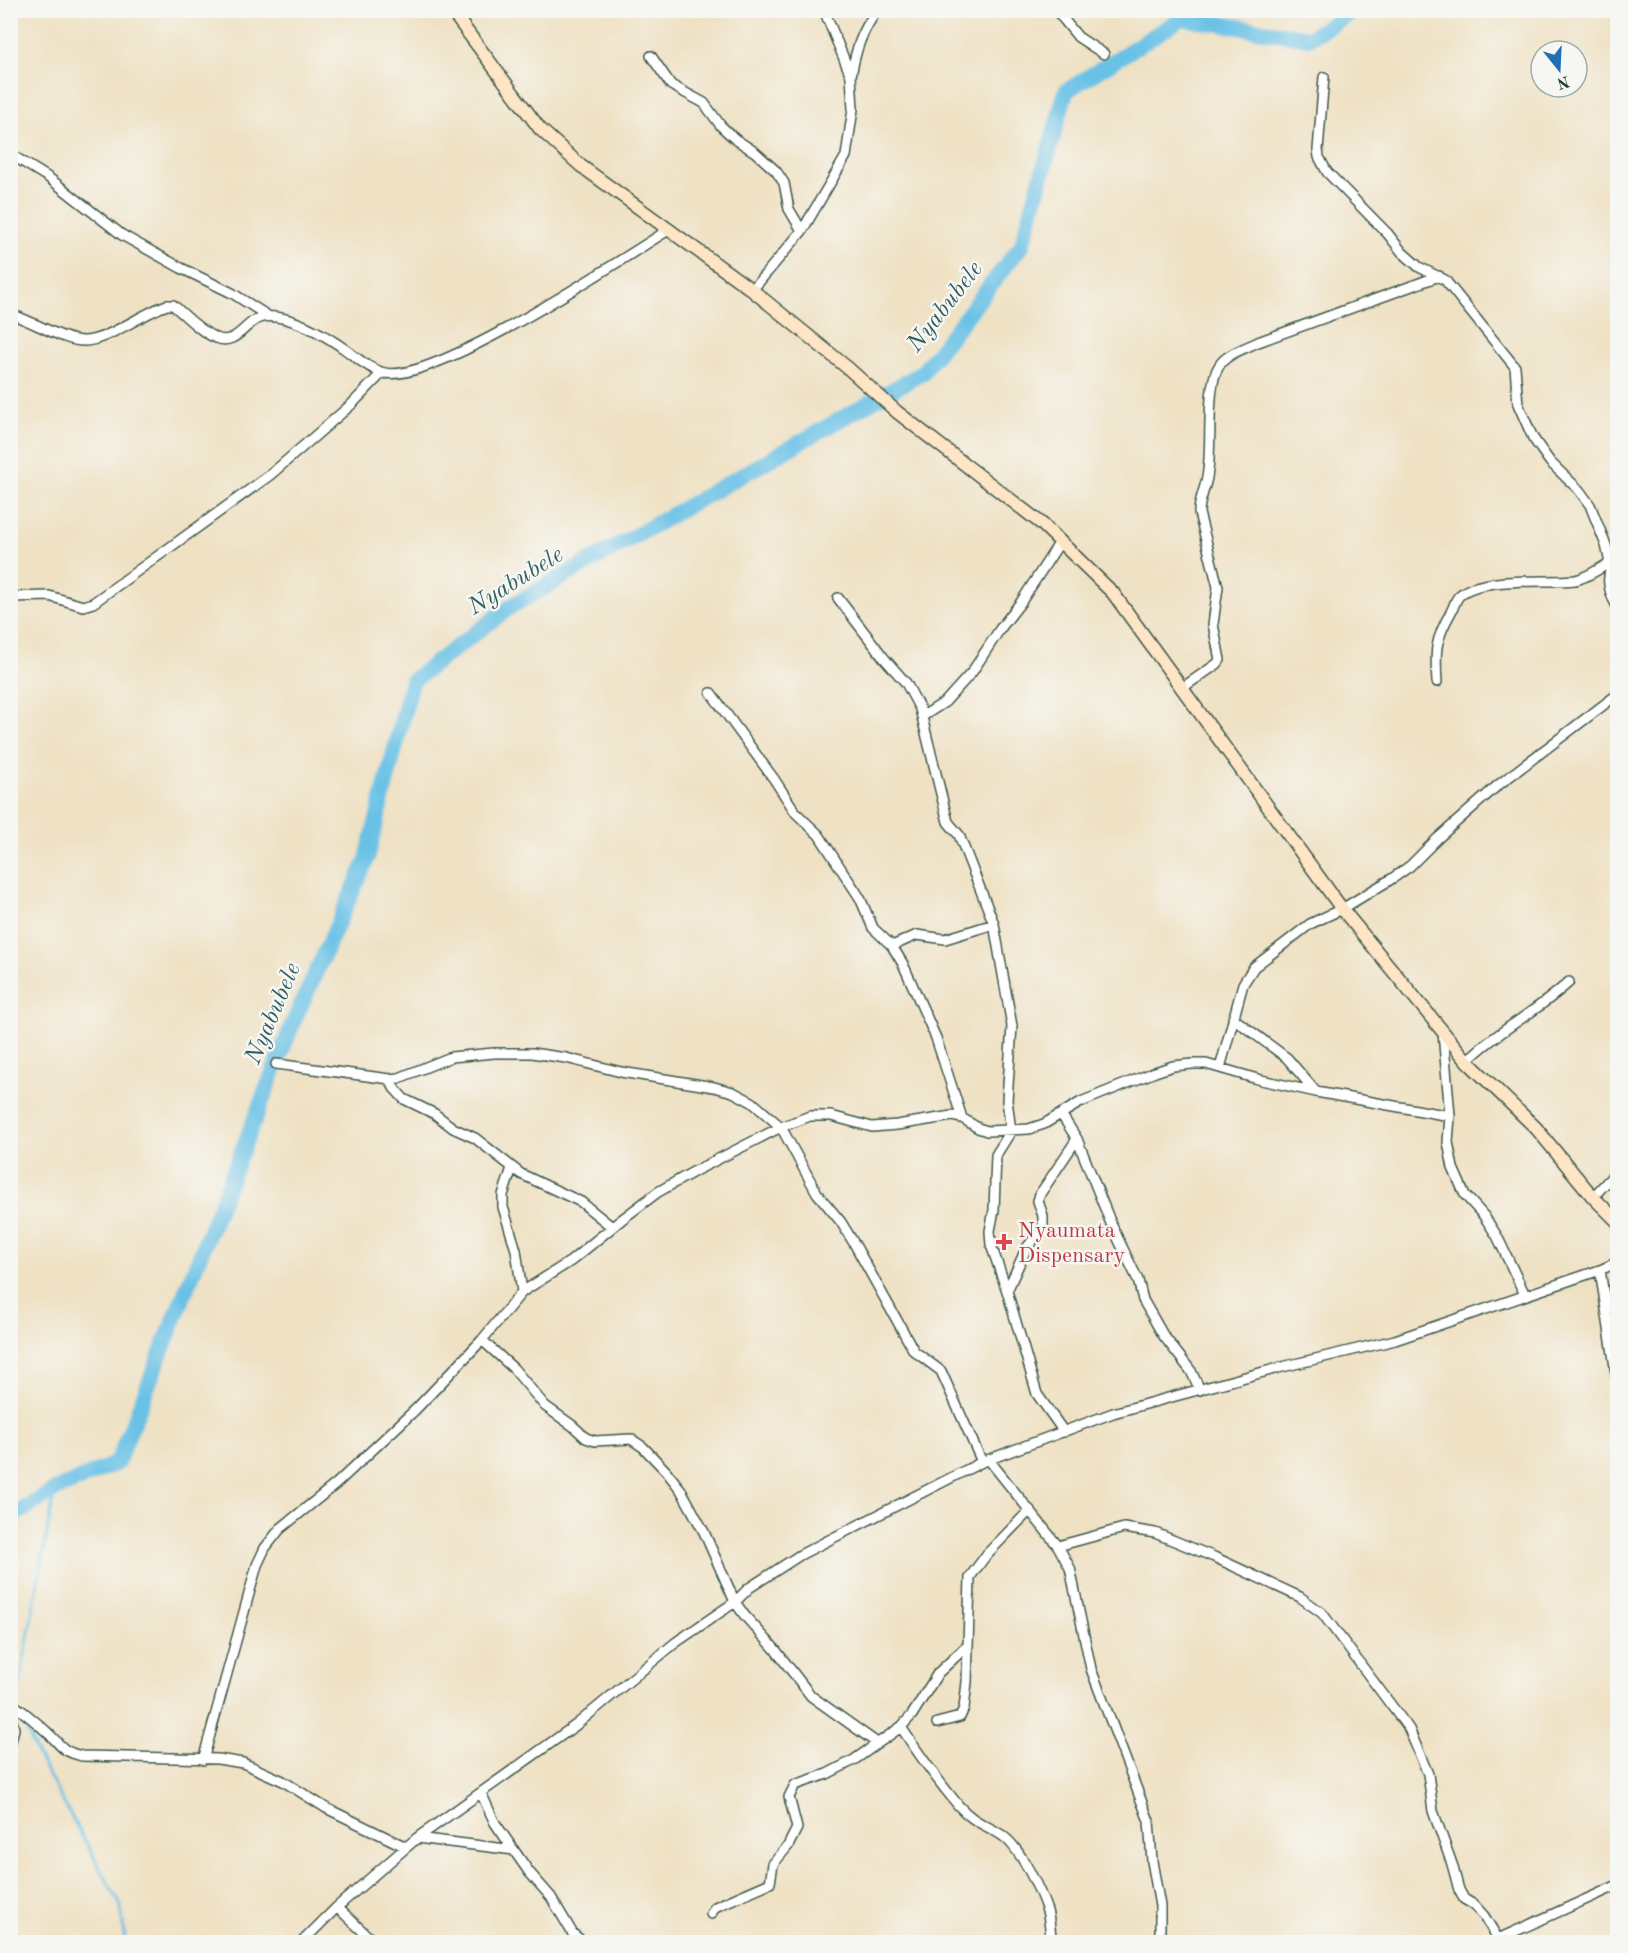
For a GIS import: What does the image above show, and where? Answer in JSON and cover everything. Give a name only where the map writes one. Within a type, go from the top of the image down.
[{"type":"street","points":[[451,10],[540,129],[581,166],[752,290],[897,411],[1042,524],[1113,593],[1342,909],[1467,1061],[1536,1128],[1593,1197],[1617,1222]]},
{"type":"street","points":[[824,10],[851,76]]},
{"type":"street","points":[[752,290],[802,231],[846,156],[854,109],[851,76],[856,48],[864,29],[877,10]]},
{"type":"street","points":[[1056,10],[1078,37],[1104,54]]},
{"type":"street","points":[[651,56],[671,85],[704,103],[721,126],[776,171],[784,183],[789,208],[802,231]]},
{"type":"street","points":[[1324,77],[1318,150],[1323,166],[1364,212],[1388,234],[1402,252],[1419,267],[1445,280],[1515,368],[1518,404],[1528,428],[1550,462],[1579,490],[1590,505],[1611,562]]},
{"type":"street","points":[[10,154],[49,178],[122,235],[180,268],[232,293],[268,316]]},
{"type":"street","points":[[10,314],[49,331],[84,341],[104,335],[166,305],[173,305],[217,338],[234,338],[258,318],[268,316],[286,319],[314,330],[382,373],[401,374],[424,369],[526,318],[670,229]]},
{"type":"street","points":[[1182,688],[1220,660],[1213,624],[1218,586],[1199,513],[1199,501],[1209,462],[1212,381],[1220,364],[1235,353],[1258,342],[1439,276]]},
{"type":"street","points":[[10,597],[49,596],[83,606],[93,603],[270,475],[352,404],[382,373]]},
{"type":"street","points":[[923,716],[945,702],[972,672],[1060,542]]},
{"type":"street","points":[[1617,552],[1611,562],[1608,585],[1617,608]]},
{"type":"street","points":[[1437,682],[1435,652],[1438,637],[1460,595],[1465,591],[1477,585],[1575,580],[1611,562]]},
{"type":"street","points":[[838,598],[906,683],[923,716],[932,763],[948,822],[959,835],[994,924],[1012,1026],[1007,1100],[1011,1131],[996,1155],[994,1210],[990,1230],[991,1245],[1037,1394],[1064,1432]]},
{"type":"street","points":[[711,693],[796,813],[819,835],[860,898],[873,928],[892,946],[929,1019],[962,1118]]},
{"type":"street","points":[[1220,1068],[1243,984],[1254,967],[1294,934],[1342,909],[1410,866],[1497,786],[1617,694]]},
{"type":"street","points":[[892,946],[917,935],[945,939],[994,924]]},
{"type":"street","points":[[1467,1061],[1484,1045],[1515,1022],[1535,1011],[1569,982]]},
{"type":"street","points":[[1233,1018],[1287,1058],[1316,1092]]},
{"type":"street","points":[[1443,1032],[1450,1116],[1448,1142],[1453,1168],[1465,1196],[1484,1216],[1497,1236],[1525,1295]]},
{"type":"street","points":[[276,1064],[390,1079],[399,1078],[451,1057],[494,1053],[532,1053],[733,1092],[752,1102],[781,1127],[817,1193],[841,1222],[855,1245],[914,1352],[941,1371],[985,1461],[1030,1510],[1058,1546],[1070,1568],[1091,1669],[1149,1821],[1152,1861],[1160,1905],[1160,1942]]},
{"type":"street","points":[[203,1760],[248,1596],[265,1548],[280,1529],[336,1484],[416,1409],[482,1340],[522,1292],[571,1261],[612,1227],[676,1181],[781,1127],[810,1116],[831,1116],[872,1127],[952,1116],[962,1118],[987,1131],[1029,1130],[1044,1124],[1081,1102],[1173,1066],[1206,1064],[1316,1092],[1450,1116]]},
{"type":"street","points":[[390,1079],[394,1088],[404,1099],[435,1114],[453,1128],[475,1138],[512,1168],[536,1182],[581,1202],[612,1227]]},
{"type":"street","points":[[1062,1113],[1077,1139],[1112,1226],[1138,1280],[1143,1300],[1163,1335],[1191,1371],[1200,1390]]},
{"type":"street","points":[[1007,1291],[1026,1249],[1043,1227],[1043,1216],[1038,1201],[1040,1194],[1077,1139]]},
{"type":"street","points":[[512,1168],[503,1195],[503,1207],[516,1250],[522,1292]]},
{"type":"street","points":[[1593,1197],[1617,1170]]},
{"type":"street","points":[[302,1942],[337,1907],[417,1838],[576,1725],[675,1643],[735,1602],[765,1576],[800,1555],[985,1461],[1113,1413],[1395,1340],[1600,1270],[1617,1262]]},
{"type":"street","points":[[1600,1270],[1617,1386]]},
{"type":"street","points":[[482,1340],[514,1369],[545,1406],[586,1438],[595,1441],[631,1439],[643,1447],[681,1490],[704,1532],[735,1602],[811,1696],[877,1743]]},
{"type":"street","points":[[937,1723],[960,1717],[963,1708],[967,1682],[970,1577],[987,1554],[1030,1510]]},
{"type":"street","points":[[1058,1546],[1124,1528],[1155,1533],[1214,1557],[1300,1598],[1322,1613],[1409,1729],[1428,1774],[1433,1811],[1459,1890],[1464,1899],[1480,1910],[1499,1941],[1617,1885]]},
{"type":"street","points":[[711,1914],[716,1907],[770,1882],[773,1864],[788,1846],[797,1828],[789,1797],[795,1785],[827,1774],[854,1760],[901,1727],[912,1715],[938,1673],[967,1646]]},
{"type":"street","points":[[10,1703],[49,1733],[61,1748],[72,1753],[82,1756],[232,1761],[257,1769],[326,1808],[406,1847]]},
{"type":"street","points":[[10,1713],[14,1729],[10,1745]]},
{"type":"street","points":[[901,1727],[958,1805],[976,1823],[1003,1836],[1014,1847],[1039,1891],[1047,1912],[1052,1942]]},
{"type":"street","points":[[481,1792],[488,1812],[529,1872],[551,1897],[573,1934],[583,1942]]},
{"type":"street","points":[[417,1838],[514,1850]]},
{"type":"street","points":[[337,1907],[374,1942]]},
{"type":"waterway","name":"Nyabubele","points":[[10,1518],[55,1490],[117,1463],[293,1023],[367,859],[412,681],[510,607],[922,373],[1022,245],[1066,91],[1182,18],[1309,38],[1356,10]]},
{"type":"waterway","points":[[16,1703],[55,1490]]},
{"type":"waterway","points":[[18,1712],[39,1758],[121,1906],[125,1942]]},
{"type":"place","name":"Nyaumata Dispensary","points":[[1004,1242]]}]
